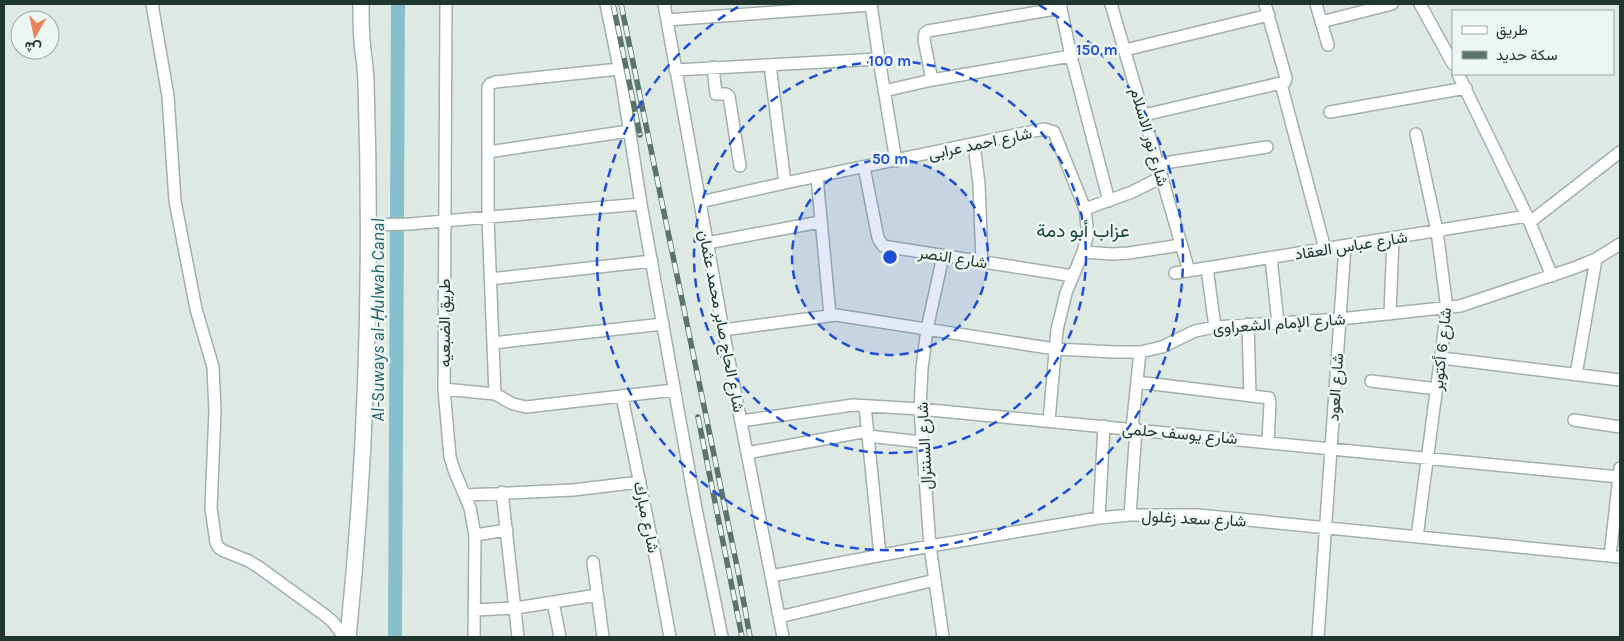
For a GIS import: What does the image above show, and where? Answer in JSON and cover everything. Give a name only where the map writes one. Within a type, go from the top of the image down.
[{"type":"main road","points":[[348,637],[357,544],[364,425],[368,225],[366,80],[360,4]]},
{"type":"street","points":[[152,4],[168,96],[174,200],[196,309],[213,367],[215,411],[211,508],[216,543],[224,551],[249,561],[260,568],[319,611],[333,622],[344,637]]},
{"type":"street","name":"طريق الضبعيه","points":[[446,4],[444,389],[450,456],[454,470],[466,495],[475,535],[474,637]]},
{"type":"street","points":[[606,4],[630,131],[674,390],[722,637]]},
{"type":"street","name":"شارع الحاج صابر محمد عثمان","points":[[664,4],[723,330],[783,637]]},
{"type":"street","points":[[667,20],[871,4],[878,59],[896,161]]},
{"type":"street","name":"شارع نور الاسلام","points":[[1111,4],[1189,271]]},
{"type":"street","points":[[1316,4],[1328,45]]},
{"type":"street","points":[[1321,22],[1392,4]]},
{"type":"street","points":[[1420,4],[1452,62]]},
{"type":"street","points":[[932,80],[924,40],[925,33],[928,31],[1061,6],[1071,56],[1109,201]]},
{"type":"street","points":[[1125,50],[1267,10],[1286,78],[1285,82],[1144,115]]},
{"type":"street","points":[[884,91],[932,80],[1071,56]]},
{"type":"street","points":[[675,70],[878,59]]},
{"type":"street","points":[[770,65],[785,183]]},
{"type":"street","points":[[713,67],[716,93],[729,96],[740,166]]},
{"type":"street","points":[[495,394],[488,218],[488,90],[492,82],[619,69]]},
{"type":"street","points":[[1459,75],[1528,219],[1552,276]]},
{"type":"street","points":[[1281,84],[1325,249]]},
{"type":"street","points":[[1330,112],[1466,88]]},
{"type":"street","name":"شارع احمد عرابى","points":[[700,202],[1044,129],[1051,131],[1056,135],[1085,209],[1087,237],[1061,311],[1055,349],[1049,421]]},
{"type":"street","points":[[488,152],[630,131]]},
{"type":"street","name":"شارع 6 أكتوبر","points":[[1416,134],[1437,231],[1448,309],[1417,537]]},
{"type":"street","points":[[974,144],[979,184],[982,262]]},
{"type":"street","points":[[1158,164],[1267,147]]},
{"type":"street","points":[[1528,219],[1620,152]]},
{"type":"street","name":"شارع النصر","points":[[864,167],[880,242],[888,247],[1073,276]]},
{"type":"street","points":[[817,177],[830,315]]},
{"type":"street","points":[[1085,209],[1132,192],[1162,177]]},
{"type":"street","points":[[368,225],[410,224],[641,204]]},
{"type":"street","name":"شارع عباس العقاد","points":[[1175,273],[1437,231],[1528,219]]},
{"type":"street","points":[[707,243],[820,222]]},
{"type":"street","points":[[1390,314],[1392,238]]},
{"type":"street","name":"شارع الإمام الشعراوى","points":[[723,330],[830,315],[1055,349],[1140,352],[1162,347],[1195,332],[1216,327],[1340,319],[1448,309],[1552,276],[1596,258],[1620,244]]},
{"type":"street","points":[[1083,252],[1121,254],[1181,245]]},
{"type":"street","name":"شارع العود","points":[[1318,637],[1345,246]]},
{"type":"street","name":"شارع السنترال","points":[[939,636],[920,409],[922,368],[927,329],[943,256]]},
{"type":"street","points":[[1271,258],[1278,323]]},
{"type":"street","points":[[1576,375],[1596,258]]},
{"type":"street","points":[[490,278],[652,261]]},
{"type":"street","points":[[1207,268],[1216,327]]},
{"type":"street","points":[[493,343],[663,324]]},
{"type":"street","points":[[1248,324],[1250,396]]},
{"type":"street","points":[[1130,515],[1140,352]]},
{"type":"street","points":[[1442,358],[1620,380]]},
{"type":"street","points":[[1371,381],[1437,389]]},
{"type":"street","points":[[1137,382],[1266,397],[1270,400],[1268,442]]},
{"type":"street","points":[[444,389],[495,394],[513,404],[526,407],[674,390]]},
{"type":"street","name":"شارع مبارك","points":[[622,396],[670,637]]},
{"type":"street","name":"شارع يوسف حلمى","points":[[741,421],[853,405],[920,409],[1428,458],[1620,473]]},
{"type":"street","points":[[865,406],[880,555]]},
{"type":"street","points":[[1574,420],[1620,427]]},
{"type":"street","points":[[1099,518],[1104,426]]},
{"type":"street","points":[[747,453],[868,434],[922,442]]},
{"type":"street","points":[[1615,557],[1620,473]]},
{"type":"street","points":[[466,495],[573,490],[640,482]]},
{"type":"street","points":[[502,492],[518,637]]},
{"type":"street","name":"شارع سعد زغلول","points":[[771,576],[930,546],[1099,518],[1130,515],[1198,515],[1615,557]]},
{"type":"street","points":[[475,535],[507,530]]},
{"type":"street","points":[[593,562],[603,637]]},
{"type":"street","points":[[779,617],[935,580]]},
{"type":"street","points":[[475,610],[516,608],[597,595]]},
{"type":"street","points":[[553,602],[560,637]]},
{"type":"waterway","name":"Al-Suways al-Ḥulwah Canal","points":[[395,637],[398,4]]},
{"type":"railway","points":[[613,4],[640,135]]},
{"type":"railway","points":[[621,4],[750,637]]},
{"type":"railway","points":[[698,417],[742,637]]},
{"type":"district","name":"عزاب أبو دمة","points":[[1083,230]]}]
